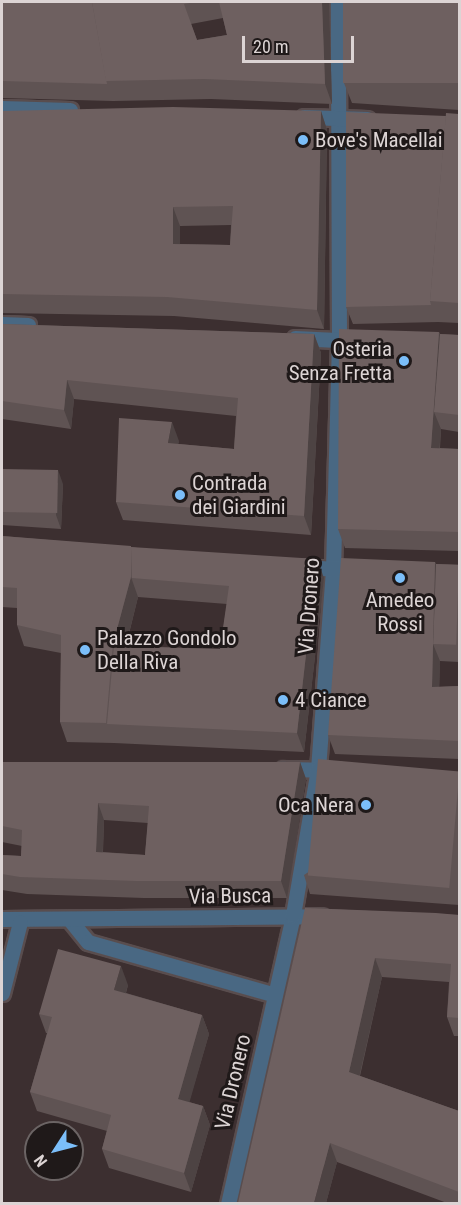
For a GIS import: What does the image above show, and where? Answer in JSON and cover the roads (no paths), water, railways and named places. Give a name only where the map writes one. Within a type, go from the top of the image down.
[{"type":"street","name":"Via Dronero","points":[[228,1203],[293,915],[318,769],[333,569],[339,340],[338,2]]},
{"type":"street","points":[[2,108],[83,110]]},
{"type":"street","points":[[293,116],[383,120]]},
{"type":"street","points":[[2,324],[48,326]]},
{"type":"street","points":[[281,338],[372,341]]},
{"type":"street","points":[[286,566],[379,571]]},
{"type":"street","points":[[271,769],[353,771]]},
{"type":"street","name":"Via Busca","points":[[2,919],[20,922],[293,915],[338,917]]},
{"type":"street","points":[[70,920],[88,942],[275,995]]},
{"type":"street","points":[[2,993],[20,922]]},
{"type":"place","name":"Bove's Macellai","points":[[303,140]]},
{"type":"place","name":"Osteria Senza Fretta","points":[[404,361]]},
{"type":"place","name":"Contrada dei Giardini","points":[[180,495]]},
{"type":"place","name":"Amedeo Rossi","points":[[400,578]]},
{"type":"place","name":"Palazzo Gondolo Della Riva","points":[[85,650]]},
{"type":"place","name":"4 Ciance","points":[[283,700]]},
{"type":"place","name":"Oca Nera","points":[[366,805]]}]
